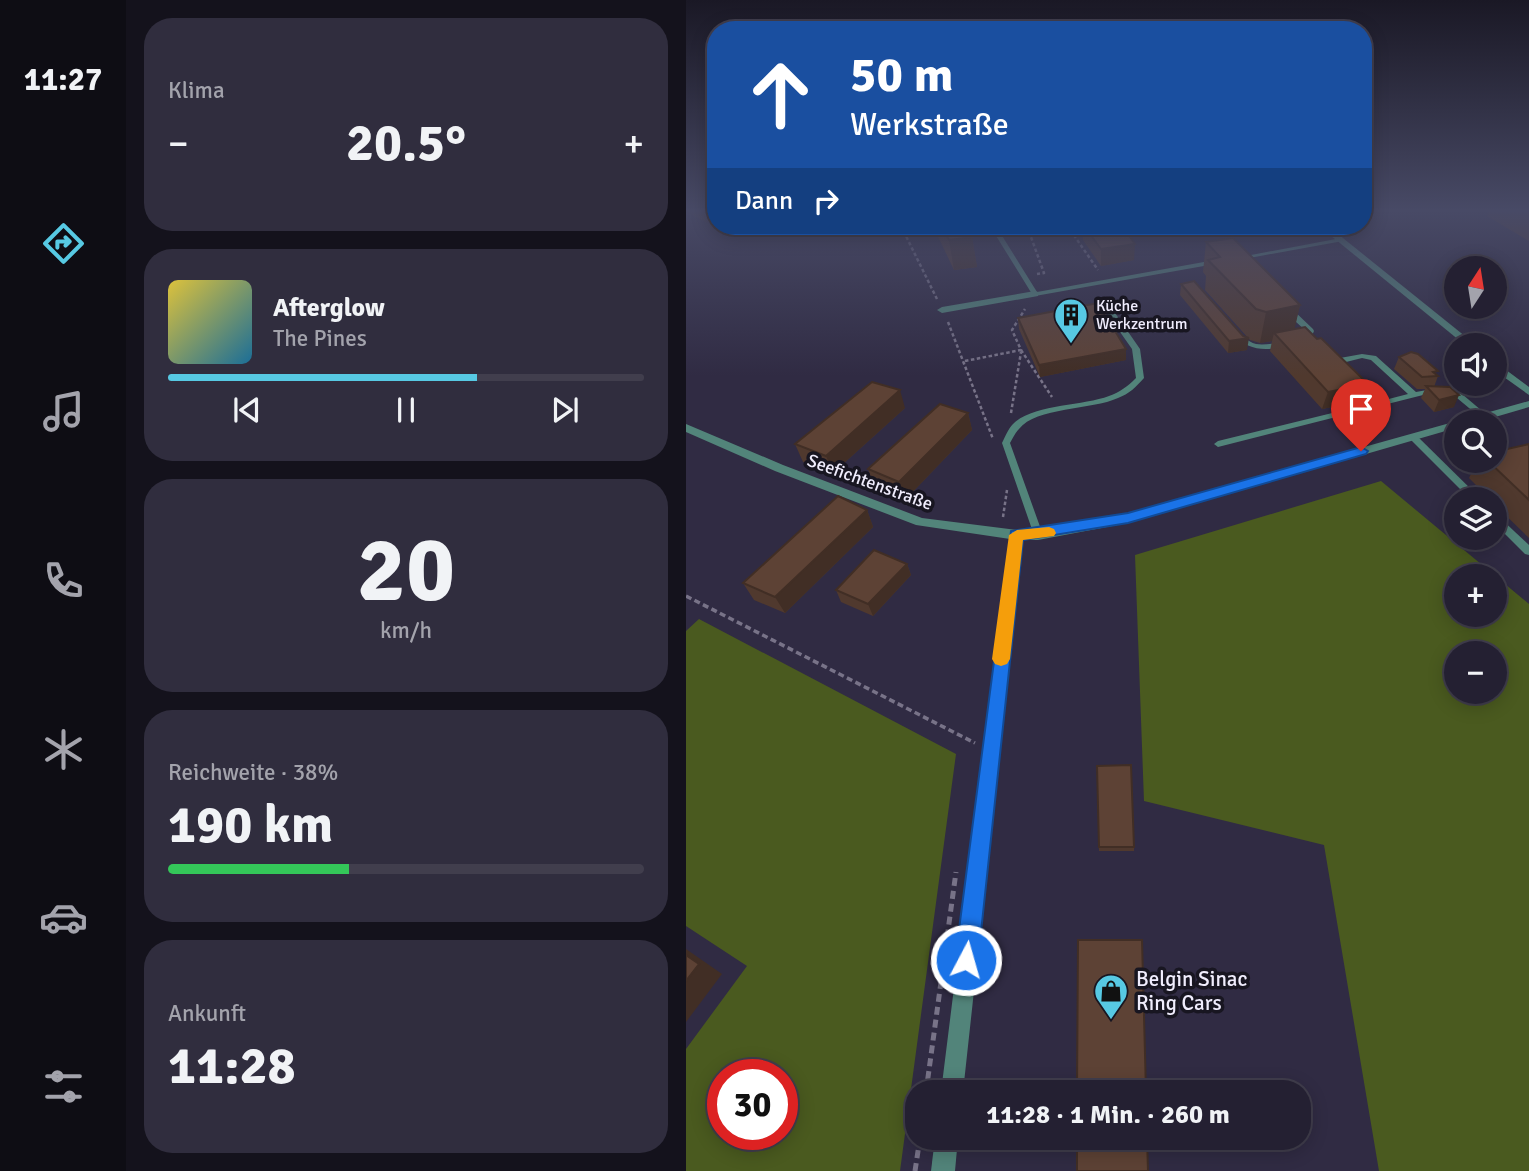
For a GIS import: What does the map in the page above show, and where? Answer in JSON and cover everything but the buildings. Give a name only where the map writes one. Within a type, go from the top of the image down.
[{"type":"street","points":[[1374,267],[1456,333]]},
{"type":"street","points":[[942,310],[1035,294]]},
{"type":"street","points":[[1507,374],[1529,392]]},
{"type":"street","points":[[1507,410],[1529,404]]},
{"type":"street","name":"Seefichtenstraße","points":[[686,428],[779,468],[920,522],[1017,535],[1038,534],[1128,518],[1444,427]]},
{"type":"street","points":[[953,1080],[1017,535]]},
{"type":"street","points":[[943,1171],[946,1150]]},
{"type":"lane","points":[[1018,267],[1035,294],[1195,267]]},
{"type":"lane","points":[[1180,270],[1188,279]]},
{"type":"lane","points":[[1229,326],[1246,344],[1260,348],[1307,338],[1310,331],[1282,304]]},
{"type":"lane","points":[[1038,534],[1006,443],[1016,426],[1034,416],[1131,391],[1140,379],[1136,349],[1110,312]]},
{"type":"lane","points":[[1379,404],[1341,365],[1343,360],[1362,356],[1373,358],[1414,396]]},
{"type":"lane","points":[[1218,444],[1427,392],[1458,396],[1477,410]]},
{"type":"lane","points":[[1413,436],[1464,487]]},
{"type":"lane","points":[[1507,530],[1529,551]]},
{"type":"path","points":[[921,267],[965,361],[996,444]]},
{"type":"path","points":[[1095,267],[1106,282]]},
{"type":"path","points":[[1016,426],[1010,421],[1021,350],[1049,396],[1074,407]]},
{"type":"path","points":[[1000,533],[1007,491],[1004,479]]},
{"type":"path","points":[[686,596],[990,750]]},
{"type":"path","points":[[915,1171],[918,1150]]},
{"type":"green space","points":[[1381,481],[1444,533],[1444,550],[1464,550],[1481,564],[1444,564],[1444,627],[1507,627],[1507,586],[1529,604],[1529,1171],[1379,1171],[1324,845],[1144,801],[1135,555]]},
{"type":"green space","points":[[699,619],[956,754],[912,1080],[905,1080],[905,1134],[900,1171],[686,1171],[686,1049],[747,966],[686,926],[686,631]]},
{"type":"slow traffic","points":[[1001,659],[1017,535],[1049,533]]},
{"type":"place","name":"Küche Werkzentrum","points":[[1071,345]]},
{"type":"place","name":"Belgin Sinac Ring Cars","points":[[1111,1021]]},
{"type":"route","points":[[966,960],[1017,535],[1038,534],[1128,518],[1361,451]]}]
